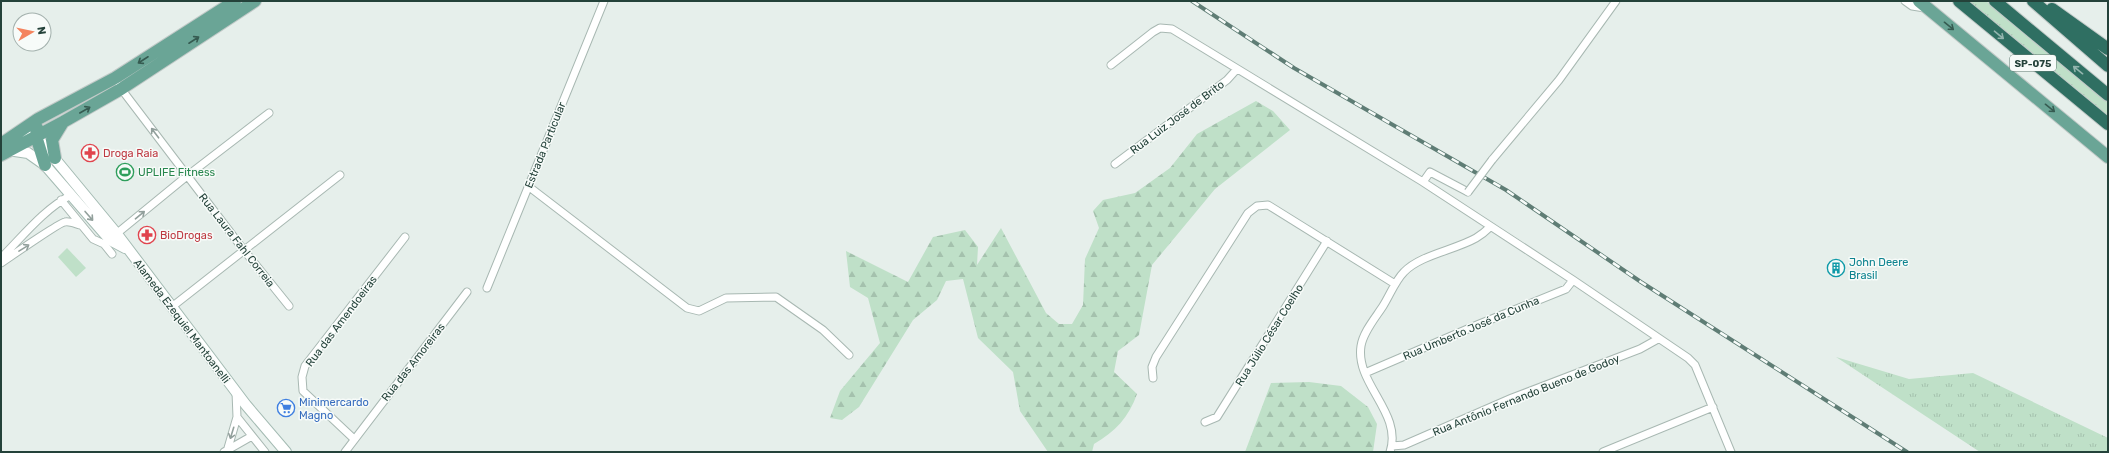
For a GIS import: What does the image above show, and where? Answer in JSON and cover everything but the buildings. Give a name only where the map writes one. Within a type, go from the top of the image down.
[{"type":"highway","name":"SP-075","points":[[1959,1],[2108,124]]},
{"type":"highway","name":"SP-075","points":[[1994,1],[2108,95]]},
{"type":"highway","points":[[2033,1],[2108,66]]},
{"type":"highway","points":[[2042,1],[2108,49]]},
{"type":"main road","points":[[3,150],[36,136],[63,122],[235,1]]},
{"type":"main road","points":[[3,150],[14,135],[38,119],[117,84],[255,1]]},
{"type":"main road","points":[[1924,5],[2108,157]]},
{"type":"main road","points":[[38,119],[36,136],[50,162]]},
{"type":"main road","points":[[50,162],[52,140],[63,122]]},
{"type":"main road","points":[[14,135],[25,133],[36,136]]},
{"type":"main road","points":[[3,150],[28,153],[50,162]]},
{"type":"main road","name":"Alameda Ezequiel Mantoanelli","points":[[50,162],[71,195],[110,239],[128,250],[173,306],[236,392],[286,452]]},
{"type":"main road","name":"Alameda Ezequiel Mantoanelli","points":[[50,162],[87,199],[110,239]]},
{"type":"main road","points":[[71,195],[75,192],[80,193],[87,199]]},
{"type":"street","name":"Estrada Particular","points":[[487,288],[604,1]]},
{"type":"street","points":[[1423,182],[1430,172],[1468,192],[1492,160],[1559,80],[1616,1]]},
{"type":"street","points":[[1905,1],[1912,6],[1924,5]]},
{"type":"street","points":[[1111,65],[1153,32],[1160,28],[1172,29],[1423,182],[1573,280],[1695,365],[1731,452]]},
{"type":"street","name":"Rua Luiz José de Brito","points":[[1115,164],[1227,80],[1237,69]]},
{"type":"street","name":"Rua Laura Fahl Correia","points":[[117,84],[243,249],[289,306]]},
{"type":"street","points":[[61,200],[93,239],[110,239],[187,176],[269,113]]},
{"type":"street","points":[[173,306],[243,249],[340,175]]},
{"type":"street","points":[[528,186],[687,308],[699,311],[716,301],[726,298],[776,297],[824,330],[849,355]]},
{"type":"street","points":[[1,258],[37,221],[61,200],[71,195]]},
{"type":"street","points":[[1153,378],[1152,368],[1156,357],[1248,214],[1257,206],[1268,205],[1395,284]]},
{"type":"street","points":[[1,263],[57,224],[65,222],[80,225]]},
{"type":"street","points":[[1391,449],[1391,428],[1384,407],[1365,373],[1361,345],[1395,284],[1410,267],[1476,238],[1490,227]]},
{"type":"street","name":"Rua das Amendoeiras","points":[[354,439],[303,391],[302,377],[306,366],[405,237]]},
{"type":"street","points":[[110,239],[112,254]]},
{"type":"street","name":"Rua Júlio César Coelho","points":[[1205,422],[1217,417],[1327,241]]},
{"type":"street","name":"Rua Umberto José da Cunha","points":[[1365,373],[1566,289],[1573,280]]},
{"type":"street","name":"Rua das Amoreiras","points":[[345,452],[467,292]]},
{"type":"street","name":"Rua Antônio Fernando Bueno de Godoy","points":[[1391,449],[1404,445],[1512,398],[1640,349],[1658,339]]},
{"type":"street","name":"Alameda Ezequiel Mantoanelli","points":[[226,450],[237,417],[236,392]]},
{"type":"street","points":[[1603,452],[1713,407]]},
{"type":"street","points":[[237,417],[264,452]]},
{"type":"street","points":[[226,450],[252,436]]},
{"type":"green space","points":[[1965,1],[1986,1],[2108,101],[2108,118]]},
{"type":"green space","points":[[1256,101],[1273,111],[1290,130],[1215,189],[1152,265],[1139,335],[1118,351],[1114,372],[1137,394],[1125,417],[1115,429],[1094,444],[1092,452],[1048,452],[1020,411],[1013,372],[978,338],[963,279],[946,281],[937,300],[913,320],[859,407],[842,420],[830,418],[840,391],[880,343],[868,298],[850,287],[846,251],[908,282],[933,237],[965,230],[978,247],[977,265],[1001,228],[1046,313],[1059,324],[1072,324],[1083,305],[1085,259],[1099,228],[1093,211],[1103,200],[1135,193],[1170,168],[1197,134]]},
{"type":"green space","points":[[67,248],[86,268],[76,277],[58,257]]},
{"type":"green space","points":[[1836,357],[1909,379],[1973,373],[2108,438],[2108,452],[1980,452]]},
{"type":"green space","points":[[1309,382],[1341,386],[1368,407],[1377,424],[1373,452],[1245,452],[1271,383]]},
{"type":"railway","points":[[1192,1],[1294,68],[1506,190],[1641,282],[1907,452]]},
{"type":"place","name":"Droga Raia","points":[[90,153]]},
{"type":"place","name":"UPLIFE Fitness","points":[[125,172]]},
{"type":"place","name":"BioDrogas","points":[[147,235]]},
{"type":"place","name":"John Deere Brasil","points":[[1836,268]]},
{"type":"place","name":"Minimercardo Magno","points":[[286,408]]}]
